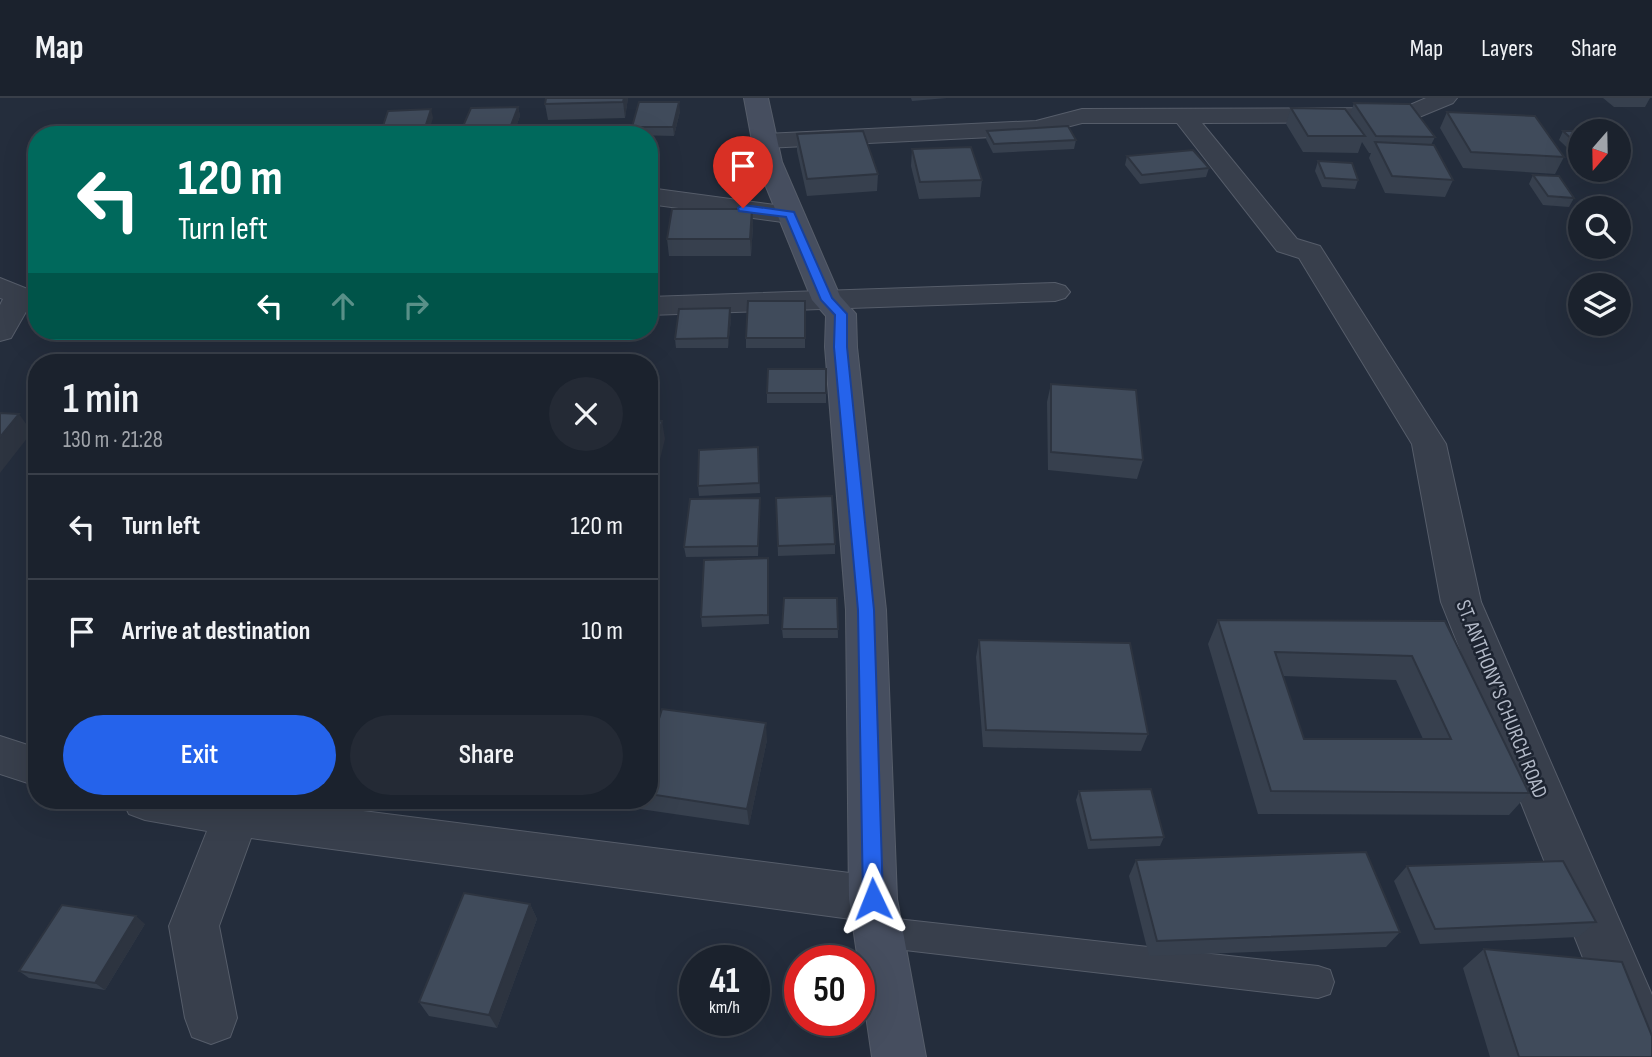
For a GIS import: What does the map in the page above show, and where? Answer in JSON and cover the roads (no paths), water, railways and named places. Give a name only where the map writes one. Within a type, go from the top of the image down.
[{"type":"main road","points":[[757,98],[769,162],[827,300],[841,314],[841,347],[866,610],[876,915],[898,1057]]},
{"type":"street","points":[[765,141],[1036,128],[1082,116],[1185,117],[1239,107],[1407,115],[1445,98]]},
{"type":"street","name":"ST. ANTHONY'S CHURCH ROAD","points":[[1185,117],[1287,245],[1310,252],[1429,444],[1461,602],[1617,978],[1652,1054]]},
{"type":"street","points":[[658,197],[790,215]]},
{"type":"street","points":[[0,288],[20,296],[0,332]]},
{"type":"street","points":[[658,306],[1055,292]]},
{"type":"street","points":[[0,755],[28,764]]},
{"type":"street","points":[[200,809],[876,915]]},
{"type":"street","points":[[211,1018],[194,926],[236,815]]},
{"type":"lane","points":[[876,915],[1318,982]]}]
